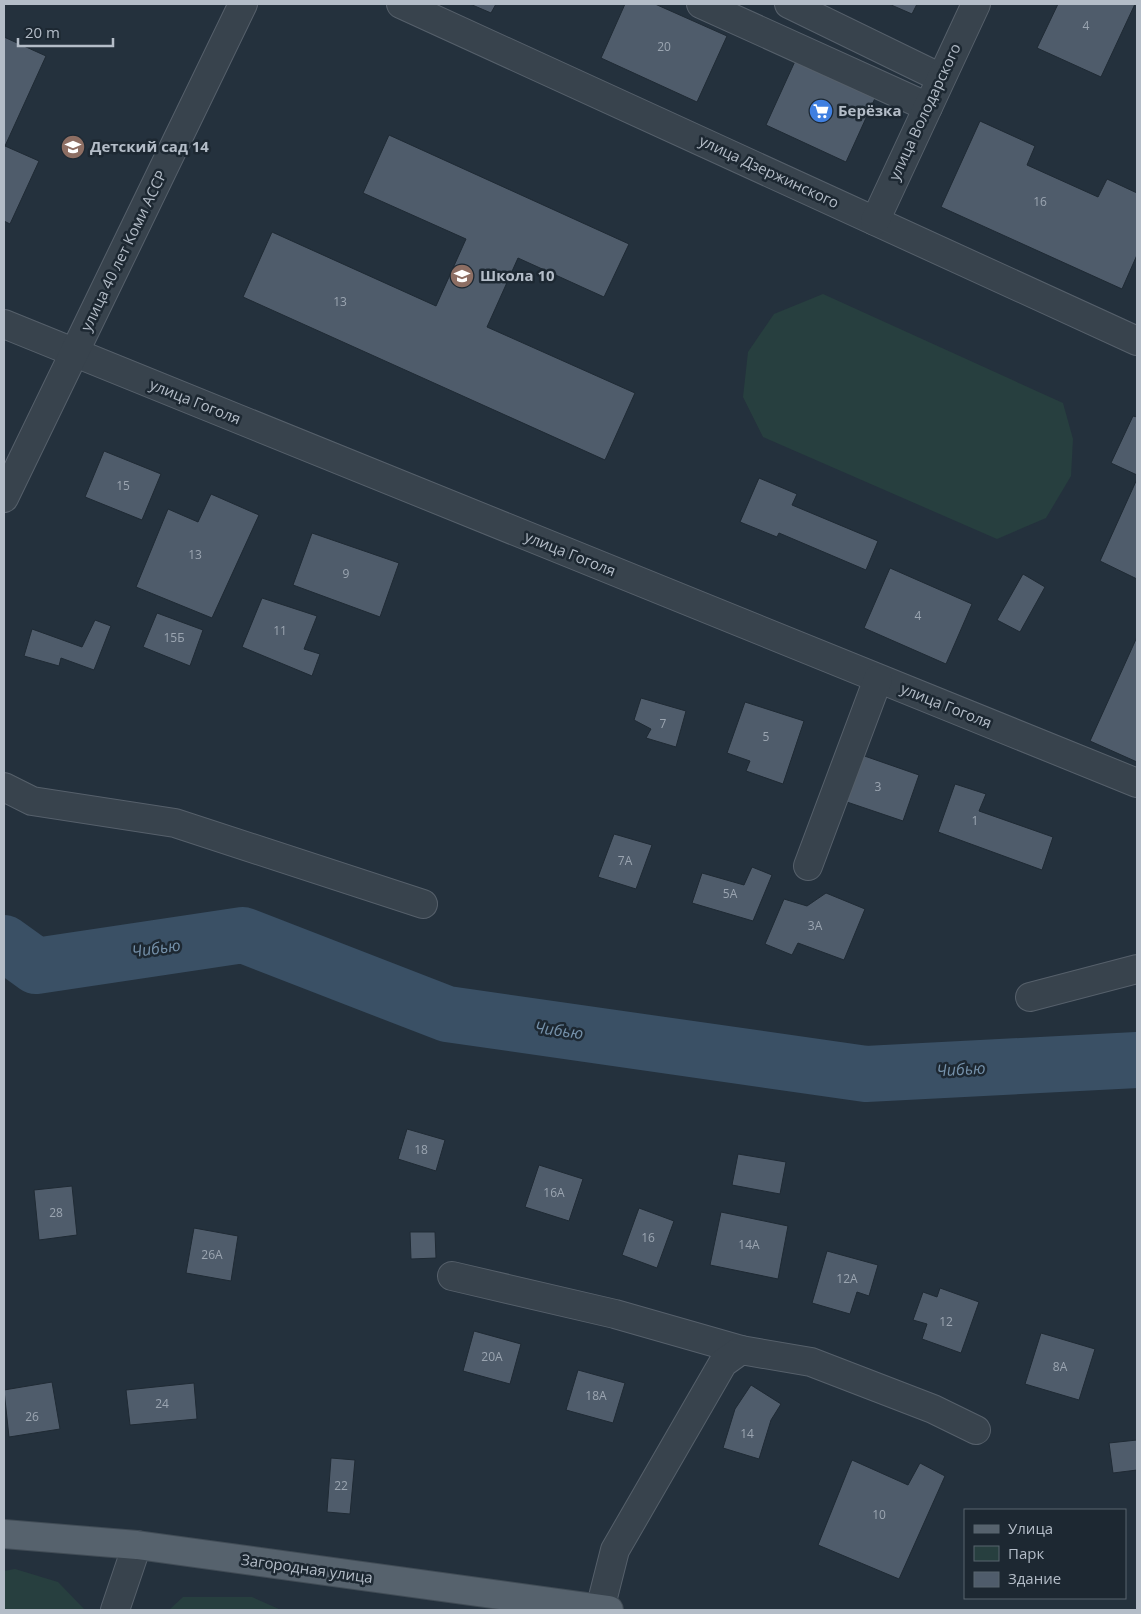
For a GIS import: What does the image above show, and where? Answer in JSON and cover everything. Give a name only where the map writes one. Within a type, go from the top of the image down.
[{"type":"main road","name":"Загородная улица","points":[[4,1534],[137,1545],[604,1610]]},
{"type":"street","name":"улица 40 лет Коми АССР","points":[[4,498],[243,4]]},
{"type":"street","name":"улица Дзержинского","points":[[401,4],[1137,341]]},
{"type":"street","points":[[701,4],[928,107]]},
{"type":"street","points":[[789,4],[941,78]]},
{"type":"street","name":"улица Володарского","points":[[875,221],[976,4]]},
{"type":"street","name":"улица Гоголя","points":[[4,324],[1137,783]]},
{"type":"street","points":[[808,866],[878,678]]},
{"type":"street","points":[[4,787],[32,801],[175,823],[423,904]]},
{"type":"street","points":[[1030,997],[1137,969]]},
{"type":"street","points":[[452,1276],[615,1314],[741,1350],[811,1362],[933,1409],[976,1430]]},
{"type":"street","points":[[604,1610],[615,1550],[723,1363],[741,1350]]},
{"type":"street","points":[[115,1610],[137,1545]]},
{"type":"green space","points":[[823,294],[1063,403],[1073,439],[1071,476],[1046,518],[997,539],[763,437],[743,397],[748,352],[774,314]]},
{"type":"green space","points":[[15,1569],[58,1582],[85,1610],[4,1610],[4,1571]]},
{"type":"green space","points":[[183,1597],[252,1597],[281,1610],[169,1610]]},
{"type":"building","points":[[470,4],[496,4],[491,13]]},
{"type":"building","points":[[625,4],[655,4],[727,36],[697,102],[601,58]]},
{"type":"building","points":[[889,4],[917,4],[912,14]]},
{"type":"building","points":[[1058,4],[1135,4],[1101,77],[1037,48]]},
{"type":"building","points":[[4,37],[46,56],[5,146],[39,161],[10,224],[4,221]]},
{"type":"building","name":"Берёзка","points":[[796,59],[876,96],[846,162],[766,125]]},
{"type":"building","points":[[980,121],[1035,146],[1027,165],[1098,197],[1107,179],[1137,193],[1137,255],[1122,289],[941,207]]},
{"type":"building","points":[[389,135],[629,244],[604,297],[518,258],[487,327],[635,393],[605,460],[243,297],[272,232],[436,306],[466,239],[363,193]]},
{"type":"building","points":[[1133,416],[1137,417],[1137,475],[1111,463]]},
{"type":"building","points":[[104,451],[161,474],[142,520],[85,497]]},
{"type":"building","points":[[759,478],[797,494],[792,505],[878,541],[866,570],[779,533],[777,537],[740,522]]},
{"type":"building","points":[[1137,479],[1137,579],[1100,561]]},
{"type":"building","points":[[211,494],[259,515],[212,618],[136,587],[168,509],[198,522]]},
{"type":"building","points":[[312,533],[399,563],[380,617],[293,585]]},
{"type":"building","points":[[890,568],[972,604],[946,664],[864,628]]},
{"type":"building","points":[[1023,574],[1045,587],[1020,632],[997,620]]},
{"type":"building","points":[[262,598],[317,616],[304,649],[320,654],[312,676],[242,647]]},
{"type":"building","points":[[157,613],[203,630],[190,666],[143,647]]},
{"type":"building","points":[[95,620],[111,626],[94,670],[61,658],[59,666],[24,656],[32,629],[82,647]]},
{"type":"building","points":[[1137,637],[1137,762],[1090,741]]},
{"type":"building","points":[[641,698],[686,711],[676,747],[646,738],[651,729],[634,720]]},
{"type":"building","points":[[745,702],[804,721],[783,784],[746,771],[750,761],[727,753]]},
{"type":"building","points":[[853,752],[919,775],[903,821],[838,799]]},
{"type":"building","points":[[955,784],[986,794],[979,811],[1053,837],[1042,870],[938,832]]},
{"type":"building","points":[[614,834],[652,845],[636,889],[598,877]]},
{"type":"building","points":[[752,867],[772,875],[753,921],[692,903],[702,873],[744,885]]},
{"type":"building","points":[[826,893],[865,909],[844,960],[798,943],[792,955],[765,944],[784,899],[807,906]]},
{"type":"building","points":[[407,1129],[445,1140],[436,1171],[398,1159]]},
{"type":"building","points":[[738,1154],[786,1162],[780,1194],[732,1185]]},
{"type":"building","points":[[539,1165],[583,1179],[569,1221],[525,1207]]},
{"type":"building","points":[[72,1186],[77,1235],[39,1240],[34,1190]]},
{"type":"building","points":[[639,1208],[674,1221],[657,1268],[622,1255]]},
{"type":"building","points":[[721,1212],[788,1226],[778,1279],[710,1265]]},
{"type":"building","points":[[194,1228],[238,1236],[231,1281],[186,1273]]},
{"type":"building","points":[[410,1232],[435,1232],[436,1258],[411,1259]]},
{"type":"building","points":[[827,1251],[878,1265],[869,1296],[857,1292],[850,1314],[812,1303]]},
{"type":"building","points":[[940,1288],[979,1302],[961,1353],[922,1339],[927,1324],[913,1320],[923,1292],[937,1297]]},
{"type":"building","points":[[474,1331],[521,1344],[510,1384],[463,1371]]},
{"type":"building","points":[[1041,1333],[1095,1349],[1079,1400],[1025,1384]]},
{"type":"building","points":[[578,1370],[625,1383],[613,1423],[566,1410]]},
{"type":"building","points":[[52,1382],[60,1429],[9,1437],[4,1390]]},
{"type":"building","points":[[194,1383],[197,1419],[130,1425],[126,1390]]},
{"type":"building","points":[[751,1385],[781,1404],[771,1420],[759,1459],[723,1448],[735,1409]]},
{"type":"building","points":[[1137,1440],[1137,1470],[1113,1473],[1109,1443]]},
{"type":"building","points":[[331,1458],[355,1460],[350,1514],[327,1512]]},
{"type":"building","points":[[852,1460],[908,1485],[920,1463],[945,1476],[899,1579],[818,1545]]},
{"type":"waterway","name":"Чибью","points":[[4,943],[36,966],[243,935],[447,1014],[866,1074],[1137,1060]]},
{"type":"place","name":"Берёзка","points":[[821,111]]},
{"type":"place","name":"Детский сад 14","points":[[73,147]]},
{"type":"place","name":"Школа 10","points":[[462,276]]}]
